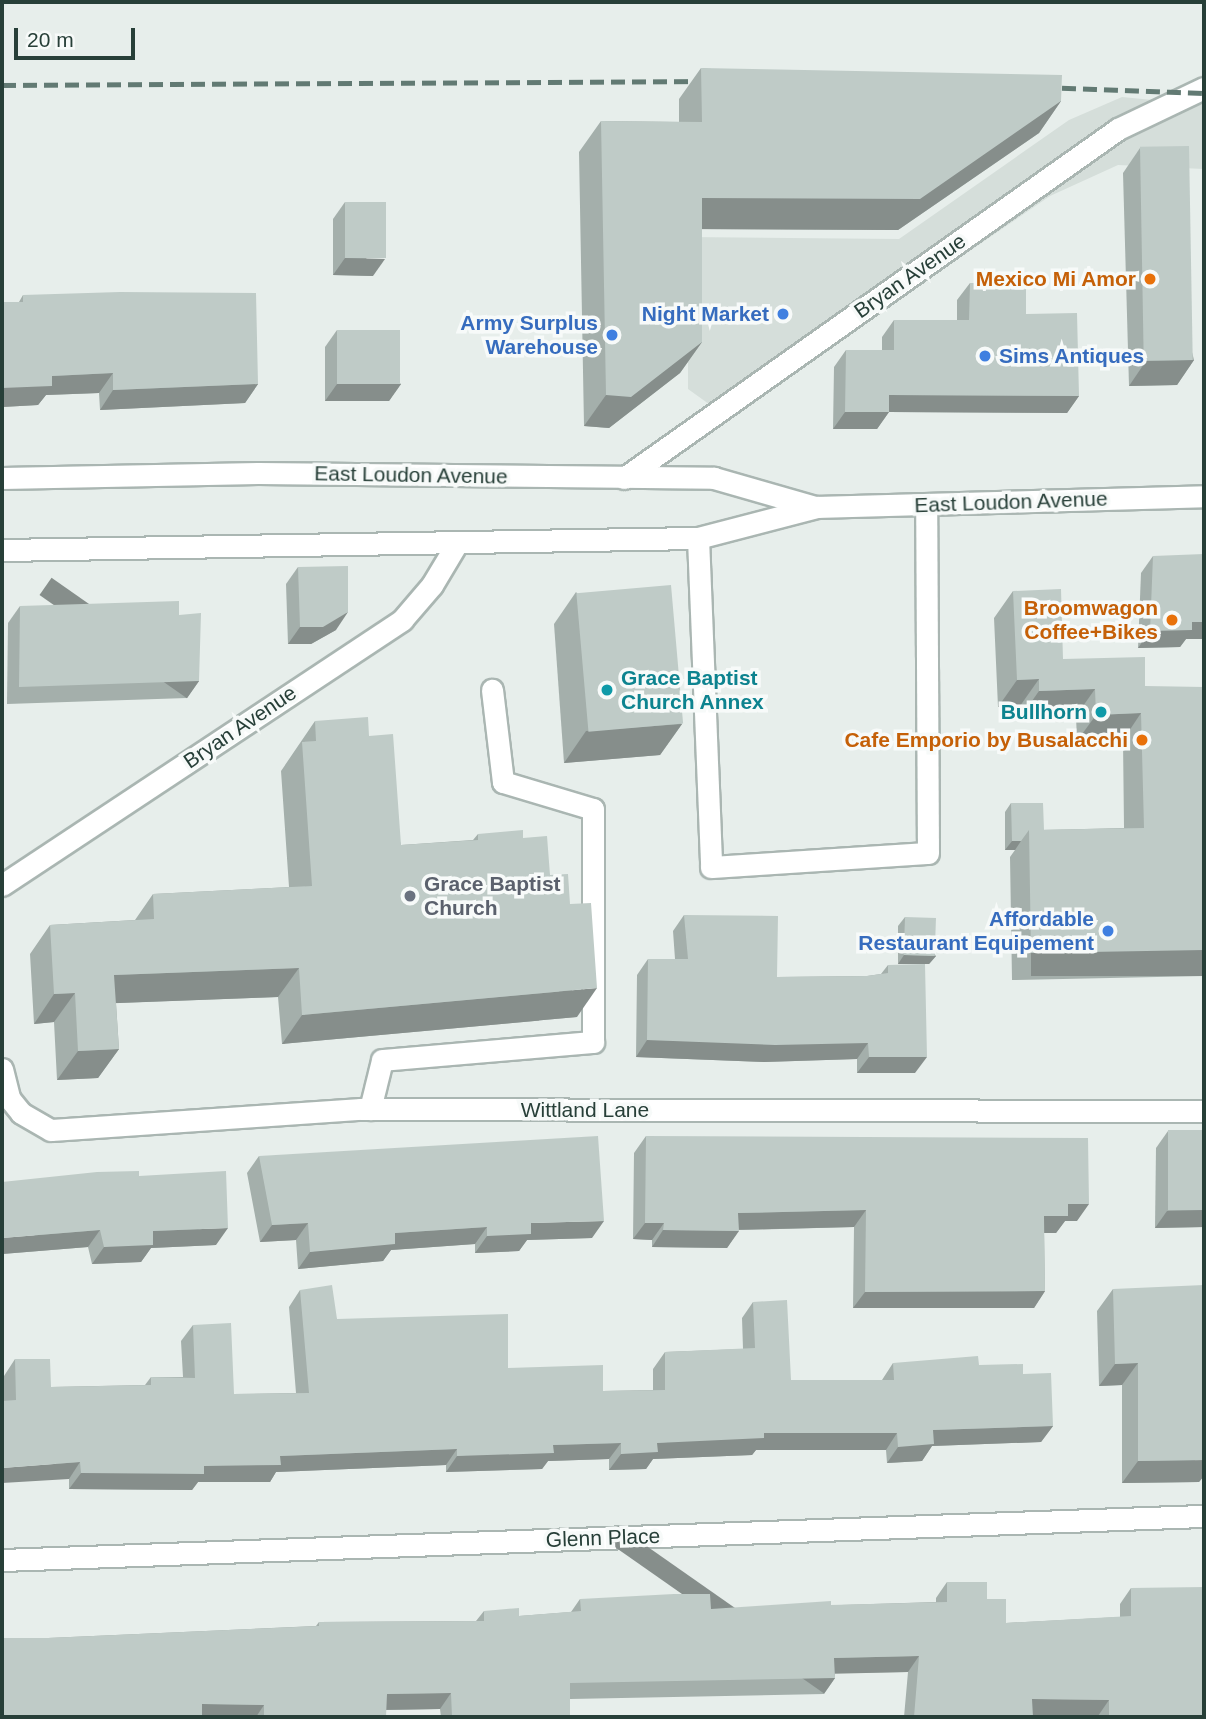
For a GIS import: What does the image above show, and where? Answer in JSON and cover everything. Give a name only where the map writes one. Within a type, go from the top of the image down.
[{"type":"street","name":"Bryan Avenue","points":[[624,478],[1118,129],[1204,88]]},
{"type":"street","name":"East Loudon Avenue","points":[[2,478],[258,473],[714,478],[817,507]]},
{"type":"street","name":"East Loudon Avenue","points":[[2,550],[456,545],[698,538],[817,507],[1204,496]]},
{"type":"street","points":[[698,538],[711,867],[928,853],[926,505]]},
{"type":"street","name":"Bryan Avenue","points":[[2,886],[402,620],[432,584],[456,545]]},
{"type":"street","points":[[370,1109],[382,1060],[593,1042],[593,809],[503,782],[492,690]]},
{"type":"street","name":"Wittland Lane","points":[[2,1069],[9,1098],[21,1113],[51,1130],[370,1109],[1204,1111]]},
{"type":"street","name":"Glenn Place","points":[[2,1560],[1204,1516]]},
{"type":"shaded area","name":"Night Market","points":[[1122,97],[1204,105],[1204,169],[1118,165],[1050,196],[727,417],[688,389],[688,237],[899,239],[1069,120]]},
{"type":"building","points":[[701,68],[1062,75],[1061,101],[920,199],[702,198],[702,342],[631,397],[606,395],[601,121],[702,122]]},
{"type":"building","points":[[1189,146],[1193,360],[1144,361],[1140,147]]},
{"type":"building","points":[[345,202],[386,202],[386,258],[345,258]]},
{"type":"building","points":[[970,283],[1026,283],[1026,314],[1077,313],[1079,396],[889,395],[889,412],[845,412],[846,350],[894,350],[894,320],[969,320]]},
{"type":"building","points":[[120,292],[256,293],[258,384],[113,390],[113,373],[52,376],[52,386],[2,388],[2,302],[23,302],[23,295]]},
{"type":"building","points":[[337,330],[400,330],[400,384],[337,384]]},
{"type":"building","name":"Broomwagon Coffee+Bikes","points":[[1204,554],[1204,622],[1192,622],[1192,630],[1150,631],[1153,556]]},
{"type":"building","points":[[348,566],[348,612],[323,627],[300,627],[298,567]]},
{"type":"building","points":[[671,585],[683,723],[588,732],[576,593]]},
{"type":"building","points":[[1061,589],[1063,659],[1145,657],[1145,686],[1204,687],[1204,950],[1031,953],[1029,830],[1144,828],[1141,713],[1096,715],[1095,689],[1039,691],[1039,679],[1017,680],[1013,591]]},
{"type":"building","points":[[179,601],[179,615],[201,613],[199,681],[19,687],[20,606]]},
{"type":"building","points":[[368,717],[369,736],[393,734],[401,845],[478,840],[478,834],[523,830],[523,838],[547,836],[550,875],[568,874],[570,904],[591,903],[597,988],[302,1015],[299,968],[114,975],[119,1049],[78,1051],[75,993],[54,994],[50,925],[154,919],[153,894],[312,886],[302,742],[316,741],[315,721]]},
{"type":"building","points":[[1011,803],[1043,803],[1044,830],[1029,830],[1021,841],[1012,841]]},
{"type":"building","points":[[684,915],[778,916],[777,977],[867,976],[888,973],[888,965],[925,964],[927,1057],[869,1057],[868,1043],[775,1045],[647,1040],[648,959],[688,959]]},
{"type":"building","points":[[905,917],[936,918],[935,956],[904,955]]},
{"type":"building","points":[[1168,1130],[1204,1130],[1204,1210],[1168,1210]]},
{"type":"building","points":[[598,1136],[604,1221],[531,1223],[531,1234],[487,1236],[487,1227],[395,1233],[395,1244],[310,1252],[308,1223],[272,1225],[259,1156]]},
{"type":"building","points":[[646,1136],[1088,1138],[1089,1204],[1068,1204],[1068,1216],[1044,1216],[1045,1291],[865,1292],[866,1210],[738,1213],[739,1231],[663,1230],[664,1223],[645,1223]]},
{"type":"building","points":[[139,1171],[139,1176],[226,1171],[228,1228],[153,1231],[153,1245],[104,1247],[100,1230],[2,1238],[2,1182],[97,1172]]},
{"type":"building","points":[[332,1285],[337,1319],[508,1314],[508,1368],[603,1365],[603,1391],[665,1390],[665,1352],[755,1348],[753,1302],[787,1300],[791,1380],[894,1380],[893,1363],[978,1356],[979,1365],[1023,1364],[1023,1374],[1051,1373],[1053,1426],[933,1430],[934,1444],[898,1447],[897,1433],[764,1433],[764,1438],[657,1443],[658,1452],[621,1454],[621,1443],[553,1445],[554,1453],[457,1456],[457,1449],[280,1456],[281,1465],[204,1466],[204,1474],[81,1473],[80,1462],[2,1468],[2,1401],[16,1400],[15,1359],[50,1359],[51,1387],[151,1385],[151,1377],[195,1378],[193,1325],[231,1323],[234,1394],[309,1393],[300,1290]]},
{"type":"building","points":[[1204,1285],[1204,1460],[1138,1461],[1138,1363],[1115,1364],[1113,1289]]},
{"type":"building","points":[[947,1582],[987,1582],[987,1599],[1006,1599],[1006,1623],[1131,1616],[1131,1588],[1204,1587],[1204,1717],[1109,1717],[1109,1700],[1032,1699],[1033,1717],[914,1717],[919,1656],[834,1658],[835,1678],[570,1683],[570,1717],[452,1717],[451,1693],[387,1694],[386,1717],[264,1717],[264,1705],[202,1704],[202,1717],[2,1717],[2,1638],[319,1626],[319,1622],[484,1621],[484,1611],[519,1608],[519,1616],[581,1611],[580,1599],[674,1594],[710,1594],[711,1609],[831,1601],[831,1605],[947,1602]]},
{"type":"railway","points":[[2,85],[712,81]]},
{"type":"railway","points":[[1041,87],[1204,93]]},
{"type":"place","name":"Mexico Mi Amor","points":[[1150,279]]},
{"type":"place","name":"Night Market","points":[[783,314]]},
{"type":"place","name":"Army Surplus Warehouse","points":[[612,335]]},
{"type":"place","name":"Sims Antiques","points":[[985,356]]},
{"type":"place","name":"Broomwagon Coffee+Bikes","points":[[1172,620]]},
{"type":"place","name":"Grace Baptist Church Annex","points":[[607,690]]},
{"type":"place","name":"Bullhorn","points":[[1101,712]]},
{"type":"place","name":"Cafe Emporio by Busalacchi","points":[[1142,740]]},
{"type":"place","name":"Grace Baptist Church","points":[[410,896]]},
{"type":"place","name":"Affordable Restaurant Equipement","points":[[1108,931]]}]
